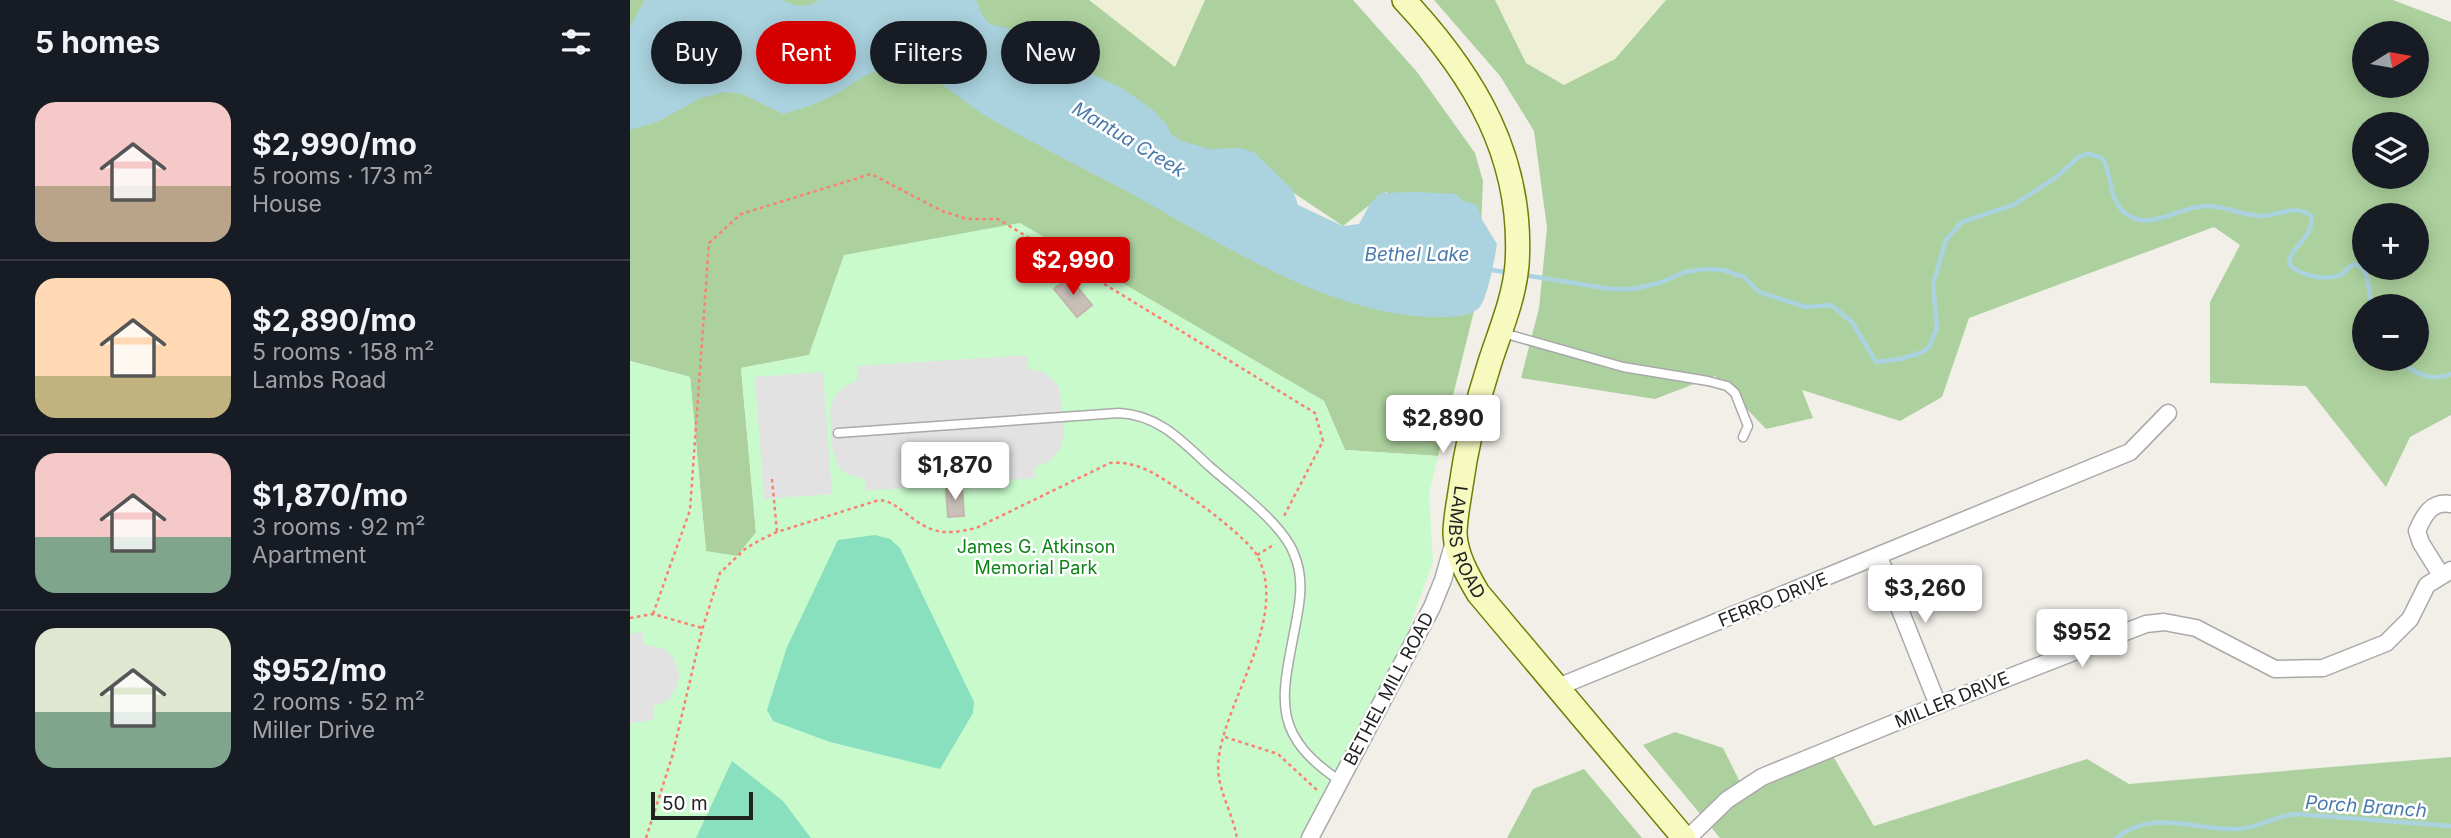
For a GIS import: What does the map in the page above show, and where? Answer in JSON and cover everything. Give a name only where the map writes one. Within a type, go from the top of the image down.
[{"type":"main road","name":"LAMBS ROAD","points":[[1404,0],[1424,21],[1468,81],[1490,120],[1505,156],[1514,192],[1517,266],[1508,309],[1466,447],[1455,536],[1465,569],[1478,593],[1686,838]]},
{"type":"street","name":"FERRO DRIVE","points":[[1558,687],[2130,452],[2168,412]]},
{"type":"street","name":"MILLER DRIVE","points":[[1686,838],[1727,800],[1762,777],[2146,624],[2164,622],[2196,628],[2275,669],[2323,668],[2386,643],[2410,619],[2427,584],[2446,572],[2421,544],[2417,531],[2425,513],[2433,506],[2451,504]]},
{"type":"street","name":"BETHEL MILL ROAD","points":[[1310,838],[1432,607],[1443,580],[1455,536]]},
{"type":"street","points":[[1879,557],[1938,705]]},
{"type":"lane","points":[[1500,332],[1623,368],[1727,386],[1735,393],[1748,426],[1743,437]]},
{"type":"lane","points":[[838,433],[1112,413],[1136,415],[1162,425],[1289,541],[1297,561],[1301,590],[1285,684],[1286,717],[1304,752],[1340,781]]},
{"type":"path","points":[[653,614],[690,510],[709,243],[741,214],[871,174],[943,211],[967,219],[999,219],[1315,413],[1323,440],[1283,519],[1276,544],[1257,555]]},
{"type":"path","points":[[646,838],[672,757],[703,628],[720,573],[745,549],[777,533],[879,500],[891,502],[932,531],[960,532],[976,528],[1110,463],[1120,462],[1143,468],[1190,497],[1223,521],[1257,555],[1266,595],[1263,626],[1223,736],[1218,773],[1237,838]]},
{"type":"path","points":[[772,479],[777,533]]},
{"type":"path","points":[[630,618],[653,614],[703,628]]},
{"type":"path","points":[[1223,736],[1278,754],[1293,766],[1300,777],[1330,801]]},
{"type":"green space","points":[[630,0],[1089,0],[1175,67],[1205,0],[1353,0],[1417,72],[1475,153],[1483,181],[1481,227],[1386,192],[1343,226],[1228,149],[1280,274],[1474,311],[1438,456],[1345,450],[1324,401],[1020,224],[844,256],[809,355],[741,368],[756,533],[738,556],[706,552],[690,377],[630,361]]},
{"type":"green space","points":[[1089,0],[1205,0],[1175,67]]},
{"type":"green space","points":[[1434,0],[1495,0],[1526,63],[1564,85],[1615,59],[1666,0],[2393,0],[2451,22],[2451,415],[2410,437],[2386,487],[2306,386],[2210,383],[2210,302],[2240,245],[2214,227],[1969,318],[1942,397],[1900,421],[1802,390],[1813,418],[1766,429],[1715,376],[1655,399],[1521,378],[1539,308],[1547,228],[1534,131],[1500,76]]},
{"type":"green space","points":[[1495,0],[1666,0],[1615,59],[1564,85],[1526,63]]},
{"type":"green space","name":"James G. Atkinson Memorial Park","points":[[1020,223],[1324,401],[1345,450],[1438,456],[1429,494],[1433,562],[1402,648],[1304,838],[630,838],[630,361],[690,377],[706,551],[737,556],[756,532],[741,368],[809,355],[844,255]]},
{"type":"green space","points":[[875,535],[890,539],[900,548],[974,702],[973,713],[940,769],[830,742],[773,721],[767,710],[787,647],[838,540]]},
{"type":"green space","points":[[1675,732],[1723,748],[1744,790],[1830,751],[1874,826],[2087,759],[2129,784],[2451,757],[2451,838],[1720,838],[1643,745]]},
{"type":"green space","points":[[732,761],[783,801],[811,838],[696,838]]},
{"type":"green space","points":[[1584,769],[1642,838],[1507,838],[1533,789]]},
{"type":"shaded area","points":[[1028,355],[1028,369],[1044,372],[1057,384],[1064,429],[1062,446],[1050,461],[1035,467],[1036,478],[866,491],[865,480],[845,473],[839,467],[832,448],[830,408],[836,394],[843,387],[858,380],[857,366]]},
{"type":"shaded area","points":[[823,372],[832,494],[764,499],[755,377]]},
{"type":"shaded area","points":[[642,632],[644,644],[664,649],[673,657],[679,673],[678,683],[670,699],[653,707],[654,720],[630,723],[630,634]]},
{"type":"water","name":"Bethel Lake","points":[[645,0],[781,0],[800,6],[819,0],[976,0],[982,15],[990,24],[1001,27],[1001,84],[1100,84],[1100,78],[1122,88],[1154,111],[1171,134],[1182,141],[1209,149],[1241,148],[1255,153],[1293,190],[1298,205],[1343,226],[1359,224],[1371,202],[1381,193],[1456,194],[1464,201],[1477,205],[1481,218],[1497,244],[1490,279],[1481,305],[1474,311],[1461,316],[1442,317],[1401,314],[1360,306],[1319,292],[1238,254],[1021,136],[986,116],[940,84],[987,84],[987,21],[870,21],[870,74],[856,81],[856,21],[756,21],[756,84],[852,84],[826,99],[783,114],[742,94],[725,92],[701,98],[657,122],[630,130],[630,27]]},
{"type":"building","points":[[1069,277],[1092,305],[1077,317],[1054,289]]},
{"type":"building","points":[[962,488],[964,516],[948,517],[946,489]]},
{"type":"waterway","name":"Mantua Creek","points":[[1524,275],[1610,289],[1634,289],[1662,282],[1685,272],[1723,270],[1744,277],[1759,292],[1806,307],[1831,305],[1852,322],[1876,362],[1900,359],[1923,352],[1930,346],[1937,327],[1933,284],[1946,240],[1962,222],[2013,205],[2054,179],[2080,156],[2089,154],[2102,158],[2115,199],[2124,212],[2133,218],[2153,220],[2206,206],[2257,216],[2294,210],[2305,212],[2311,216],[2311,224],[2306,236],[2290,257],[2289,264],[2306,274],[2328,278],[2341,275],[2351,266],[2358,265],[2368,280],[2370,294]]},
{"type":"waterway","name":"Mantua Creek","points":[[1486,269],[1504,272]]},
{"type":"waterway","name":"Mantua Creek","points":[[2415,371],[2429,377],[2451,374]]},
{"type":"waterway","name":"Porch Branch","points":[[2116,838],[2145,824],[2160,822],[2238,829],[2296,814],[2451,826]]}]
